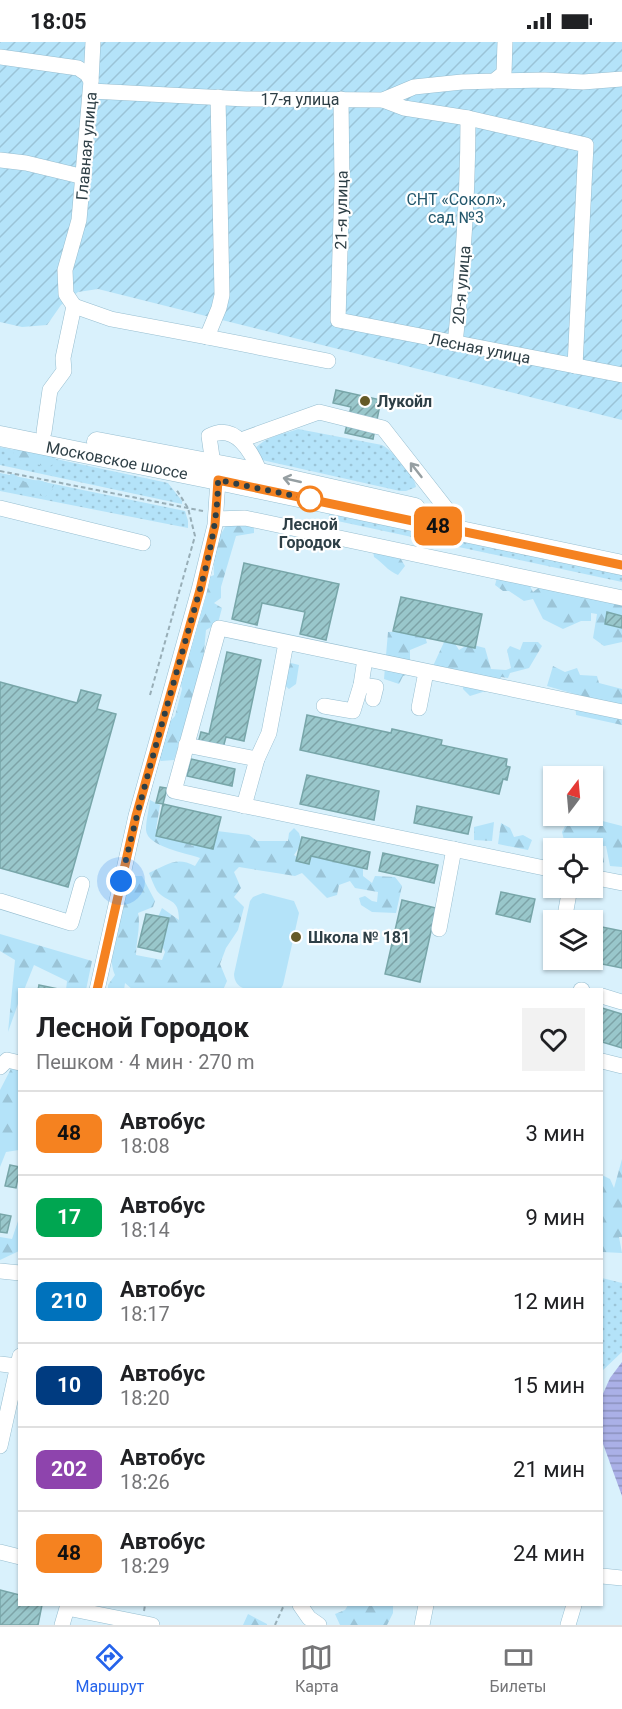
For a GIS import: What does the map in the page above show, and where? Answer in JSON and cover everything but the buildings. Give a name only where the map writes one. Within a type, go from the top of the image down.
[{"type":"main road","name":"Московское шоссе","points":[[0,423],[622,565]]},
{"type":"main road","name":"Московское шоссе","points":[[0,436],[215,472],[260,473],[622,551]]},
{"type":"street","points":[[91,86],[93,42]]},
{"type":"street","points":[[499,77],[505,42]]},
{"type":"street","name":"Главная улица","points":[[0,57],[78,68],[87,74],[91,86],[79,220],[65,270],[66,294],[74,306]]},
{"type":"street","name":"17-я улица","points":[[91,86],[218,97],[383,100],[414,87],[499,77],[583,82],[622,79]]},
{"type":"street","points":[[207,337],[219,309],[222,295],[218,97]]},
{"type":"street","name":"21-я улица","points":[[338,321],[342,183],[341,99]]},
{"type":"street","points":[[383,100],[404,108],[468,118],[586,145],[575,366]]},
{"type":"street","name":"20-я улица","points":[[455,344],[464,266],[468,118]]},
{"type":"street","points":[[0,160],[26,163],[84,177]]},
{"type":"street","points":[[44,432],[50,390],[64,371],[63,358],[74,306],[111,319],[328,361]]},
{"type":"street","name":"Лесная улица","points":[[338,321],[622,375]]},
{"type":"street","points":[[242,440],[319,412],[383,428],[452,516]]},
{"type":"street","points":[[97,988],[136,816],[200,590],[216,519],[215,472],[209,436],[225,430],[242,440],[260,473]]},
{"type":"street","points":[[0,508],[143,543]]},
{"type":"street","points":[[216,519],[245,518],[622,598]]},
{"type":"street","points":[[543,868],[174,791],[219,628],[622,712]]},
{"type":"street","points":[[244,806],[256,759],[269,733],[286,643]]},
{"type":"street","points":[[324,706],[353,711],[361,685],[365,659]]},
{"type":"street","points":[[419,708],[426,672]]},
{"type":"street","points":[[361,685],[376,687],[373,699]]},
{"type":"street","points":[[186,745],[256,759]]},
{"type":"street","points":[[439,929],[454,849]]},
{"type":"street","points":[[603,880],[622,883]]},
{"type":"street","points":[[0,901],[71,923],[82,884]]},
{"type":"street","points":[[603,996],[622,1002]]},
{"type":"street","points":[[603,1061],[622,1066]]},
{"type":"street","points":[[0,1271],[18,1273]]},
{"type":"street","points":[[0,1364],[18,1361],[4,1403],[0,1446]]},
{"type":"street","points":[[0,1552],[18,1556]]},
{"type":"street","points":[[603,1576],[622,1578]]},
{"type":"street","points":[[301,1606],[309,1618],[319,1625]]},
{"type":"street","points":[[422,1625],[426,1606]]},
{"type":"street","points":[[568,1625],[574,1606]]},
{"type":"street","points":[[62,1625],[67,1608],[152,1625]]},
{"type":"path","points":[[150,695],[195,536],[188,508],[174,485]]},
{"type":"path","points":[[275,1625],[284,1606]]},
{"type":"green space","name":"СНТ «Сокол», сад №3","points":[[0,42],[622,42],[622,420],[98,289],[78,292],[61,305],[47,325],[22,327],[0,322]]},
{"type":"green space","points":[[298,429],[382,445],[403,464],[412,476],[416,487],[400,491],[262,460],[255,449],[259,445],[275,436]]},
{"type":"green space","points":[[14,445],[51,450],[57,461],[49,467],[13,459]]},
{"type":"green space","points":[[0,447],[168,483],[182,504],[0,465]]},
{"type":"green space","points":[[0,473],[185,511],[188,528],[0,491]]},
{"type":"green space","points":[[10,474],[14,474],[25,482],[39,480],[54,485],[45,497],[10,486]]},
{"type":"green space","points":[[335,512],[622,572],[622,582],[328,519],[329,514]]},
{"type":"green space","points":[[233,517],[254,517],[254,533],[236,536],[221,587],[221,598],[214,603],[222,608],[218,623],[206,630],[202,672],[174,760],[161,761],[157,758],[155,738],[175,716],[182,689],[178,672],[200,581],[214,575],[214,559],[218,544],[224,529]]},
{"type":"green space","points":[[373,550],[399,556],[405,566],[398,575],[394,573],[374,557]]},
{"type":"green space","points":[[498,574],[527,580],[533,592],[541,586],[622,604],[622,616],[607,613],[605,624],[622,628],[622,642],[604,646],[593,638],[597,614],[591,613],[591,621],[581,621],[563,629],[543,619],[533,599],[524,601],[495,585]]},
{"type":"green space","points":[[423,630],[427,643],[410,650],[410,674],[403,676],[399,684],[384,679],[388,632]]},
{"type":"green space","points":[[452,639],[459,650],[469,644],[485,648],[491,669],[511,668],[507,650],[510,646],[520,650],[523,642],[538,642],[542,646],[529,668],[510,673],[508,678],[501,677],[489,690],[470,696],[463,689],[462,674],[453,673],[447,684],[440,681],[433,666],[445,640]]},
{"type":"green space","points":[[291,663],[299,665],[296,684],[289,689],[283,684],[282,669]]},
{"type":"green space","points":[[553,666],[565,672],[577,668],[580,675],[597,676],[599,683],[622,689],[622,725],[576,715],[575,699],[585,697],[547,686]]},
{"type":"green space","points":[[150,800],[160,805],[156,829],[178,831],[192,846],[209,830],[249,835],[257,841],[288,841],[289,833],[294,828],[299,833],[302,843],[294,855],[301,860],[306,851],[363,862],[363,876],[372,883],[375,876],[395,877],[402,886],[396,913],[372,912],[361,905],[359,898],[365,896],[377,902],[378,892],[355,888],[350,881],[339,885],[337,895],[327,898],[302,873],[295,876],[239,867],[234,872],[241,888],[234,897],[244,907],[238,930],[226,948],[220,964],[227,981],[224,988],[131,988],[125,983],[124,988],[108,988],[115,975],[111,956],[114,918],[120,895],[126,884],[133,876],[142,876],[155,901],[153,907],[138,913],[136,955],[162,960],[165,952],[153,928],[162,908],[179,920],[179,913],[175,904],[157,891],[149,873],[177,862],[195,866],[200,858],[153,841],[148,836],[146,826]]},
{"type":"green space","points":[[603,821],[622,826],[622,867],[610,866],[606,846],[603,846],[603,838],[564,838],[562,832],[565,826],[603,826]]},
{"type":"green space","points":[[494,822],[492,841],[474,840],[474,827]]},
{"type":"green space","points":[[501,823],[510,828],[514,837],[523,835],[532,840],[528,850],[498,844]]},
{"type":"green space","points":[[263,893],[294,901],[299,913],[281,988],[243,988],[236,981],[234,974],[250,901],[253,897]]},
{"type":"green space","points":[[0,934],[92,961],[86,988],[66,988],[67,981],[34,965],[25,988],[18,988],[18,1004],[8,1032],[15,960],[0,951]]},
{"type":"green space","points":[[18,1057],[18,1150],[6,1152],[0,1167],[0,1090]]},
{"type":"green space","points":[[622,1159],[622,1237],[619,1237],[622,1253],[603,1252],[603,1176],[610,1179],[614,1188]]},
{"type":"green space","points":[[18,1221],[18,1251],[0,1260],[0,1237],[12,1239]]},
{"type":"green space","points":[[603,1278],[622,1283],[622,1352],[603,1370]]},
{"type":"green space","points":[[347,1606],[393,1606],[393,1613],[387,1625],[340,1625],[335,1614],[345,1610]]},
{"type":"green space","points":[[248,1614],[267,1624],[267,1625],[243,1625]]},
{"type":"shaded area","points":[[622,1362],[622,1496],[603,1444],[603,1394],[610,1378]]},
{"type":"bus line","name":"48","points":[[97,988],[149,764],[200,590],[215,525],[218,480],[622,565]]},
{"type":"place","name":"Лукойл","points":[[365,401]]},
{"type":"place","name":"Лесной Городок","points":[[310,499]]},
{"type":"place","name":"Школа № 181","points":[[296,937]]},
{"type":"route","points":[[121,881],[149,764],[200,590],[215,525],[218,480],[310,499]]}]
